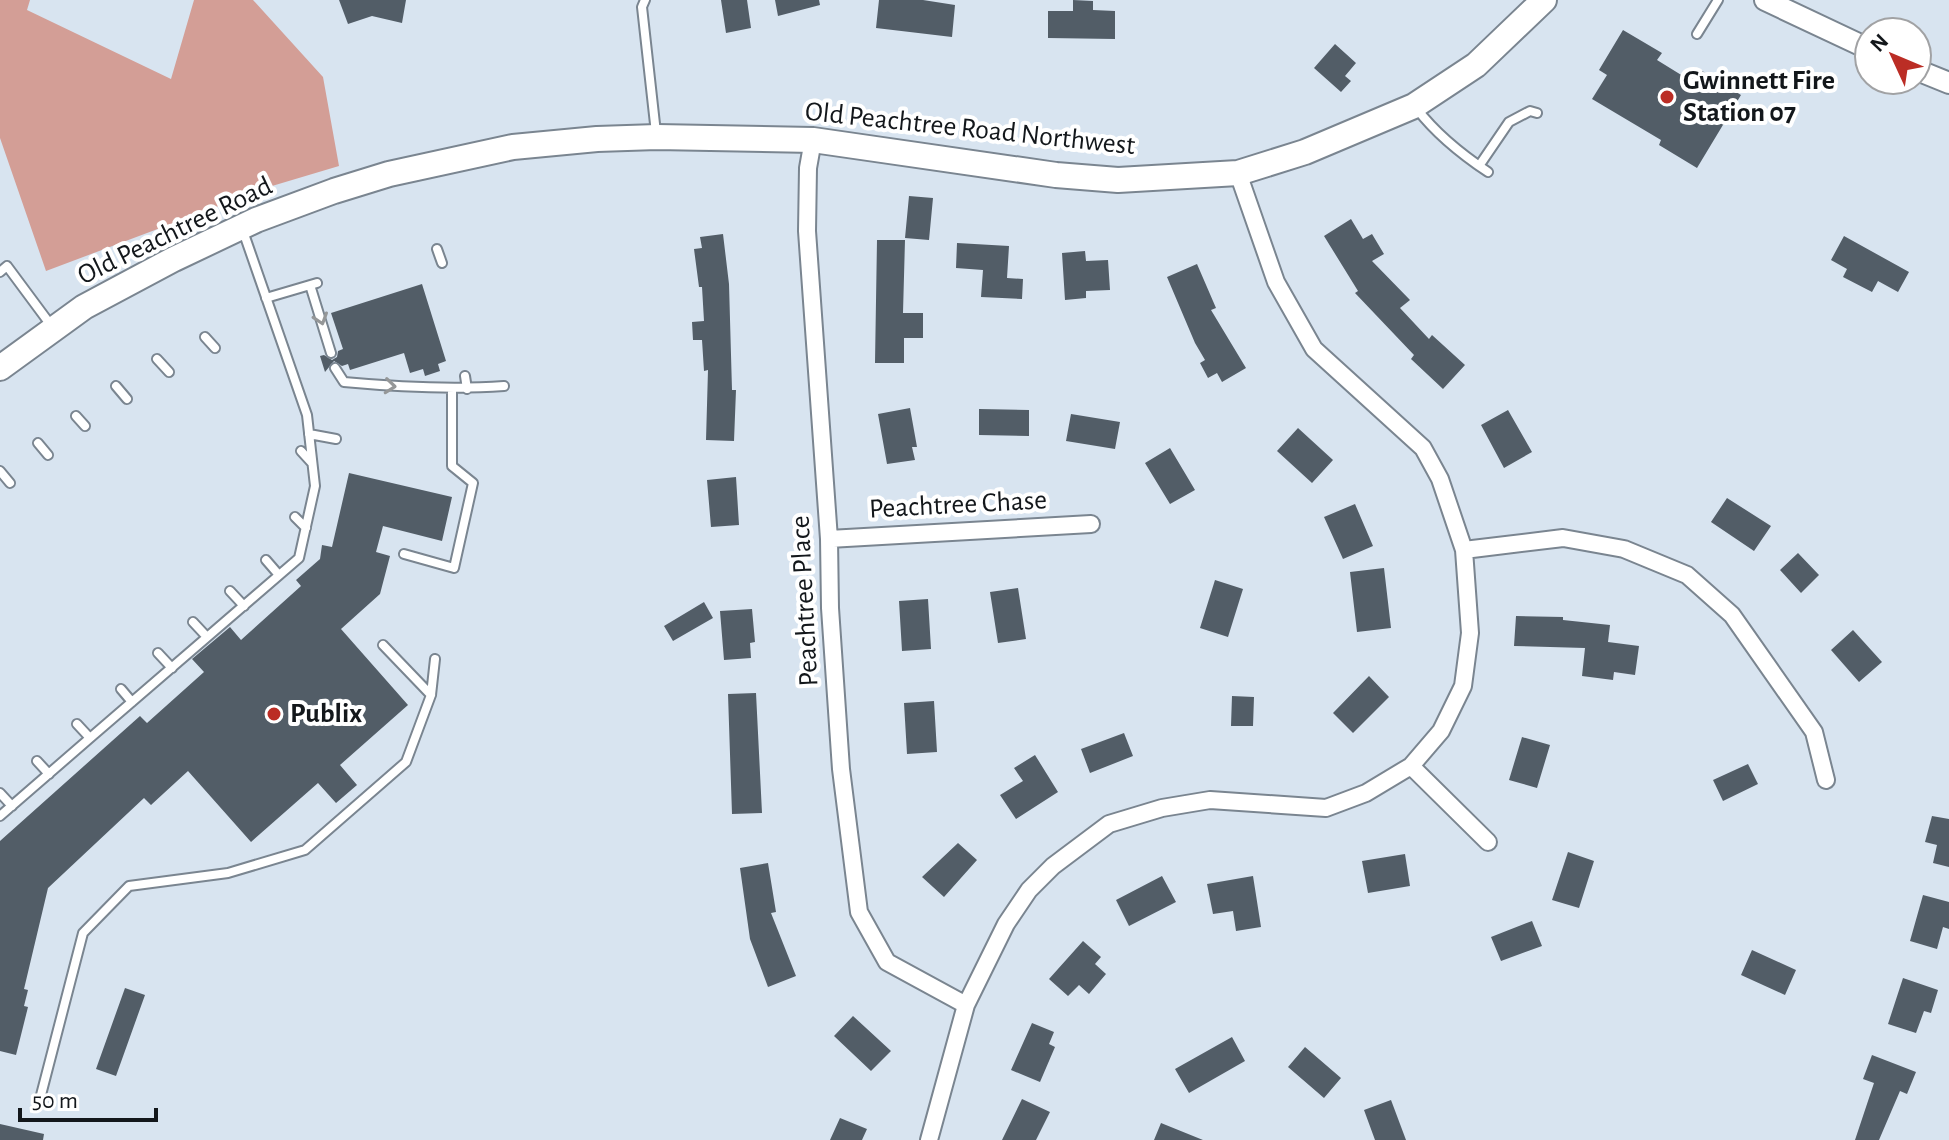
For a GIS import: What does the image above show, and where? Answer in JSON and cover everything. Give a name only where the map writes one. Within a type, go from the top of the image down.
[{"type":"main road","name":"Old Peachtree Road Northwest","points":[[389,174],[513,147],[657,137],[813,140],[1056,175],[1118,180],[1238,173],[1305,152],[1414,106],[1476,65],[1544,0]]},
{"type":"main road","name":"Old Peachtree Road","points":[[0,368],[84,307],[241,227],[334,191],[389,174]]},
{"type":"street","points":[[1765,0],[1853,41]]},
{"type":"street","name":"Peachtree Place","points":[[813,140],[808,168],[807,231],[829,539],[830,608],[841,769],[859,912],[887,962],[966,1005]]},
{"type":"street","points":[[929,1140],[966,1005],[1006,924],[1029,890],[1053,866],[1109,824],[1162,808],[1210,800],[1326,808],[1366,793],[1411,766],[1441,731],[1463,686],[1470,633],[1464,550],[1440,479],[1423,448],[1314,349],[1276,282],[1238,173]]},
{"type":"street","name":"Peachtree Chase","points":[[829,539],[1091,524]]},
{"type":"street","points":[[1464,550],[1563,538],[1624,549],[1687,575],[1732,615],[1814,732],[1826,780]]},
{"type":"street","points":[[1411,766],[1488,842]]},
{"type":"lane","points":[[645,0],[642,7],[644,33],[657,137]]},
{"type":"lane","points":[[1697,34],[1718,0]]},
{"type":"lane","points":[[1414,106],[1432,129],[1488,172]]},
{"type":"lane","points":[[1479,166],[1509,122],[1530,111],[1537,113]]},
{"type":"lane","points":[[0,816],[299,558],[315,486],[307,415],[241,227]]},
{"type":"lane","points":[[437,249],[442,263]]},
{"type":"lane","points":[[0,272],[7,266],[53,329]]},
{"type":"lane","points":[[266,298],[313,284],[331,353]]},
{"type":"lane","points":[[205,337],[215,348]]},
{"type":"lane","points":[[157,359],[169,372]]},
{"type":"lane","points":[[335,368],[344,382],[452,390],[504,386]]},
{"type":"lane","points":[[465,376],[467,389]]},
{"type":"lane","points":[[116,386],[127,399]]},
{"type":"lane","points":[[404,554],[454,568],[473,483],[452,466],[452,390]]},
{"type":"lane","points":[[76,416],[85,426]]},
{"type":"lane","points":[[309,434],[336,439]]},
{"type":"lane","points":[[38,443],[48,455]]},
{"type":"lane","points":[[301,451],[312,464]]},
{"type":"lane","points":[[0,471],[10,483]]},
{"type":"lane","points":[[295,517],[306,528]]},
{"type":"lane","points":[[266,560],[279,575]]},
{"type":"lane","points":[[230,591],[244,606]]},
{"type":"lane","points":[[193,622],[207,637]]},
{"type":"lane","points":[[383,645],[431,695]]},
{"type":"lane","points":[[158,653],[172,668]]},
{"type":"lane","points":[[41,1095],[83,933],[129,886],[228,873],[305,850],[406,762],[431,695],[435,659]]},
{"type":"lane","points":[[121,689],[132,702]]},
{"type":"lane","points":[[77,724],[90,738]]},
{"type":"lane","points":[[37,761],[49,774]]},
{"type":"lane","points":[[0,793],[12,806]]},
{"type":"shaded area","points":[[0,0],[30,0],[27,10],[171,79],[194,0],[253,0],[323,77],[339,166],[272,186],[46,271],[0,138]]},
{"type":"building","points":[[339,0],[406,0],[402,23],[372,16],[348,24]]},
{"type":"building","points":[[721,0],[747,0],[751,28],[726,33]]},
{"type":"building","points":[[775,0],[819,0],[820,5],[778,16]]},
{"type":"building","points":[[879,0],[923,0],[955,5],[952,37],[876,28]]},
{"type":"building","points":[[1073,0],[1093,1],[1093,10],[1115,11],[1115,39],[1048,38],[1048,11],[1073,11]]},
{"type":"building","name":"Gwinnett Fire Station 07","points":[[1623,30],[1662,53],[1657,60],[1691,81],[1699,69],[1741,95],[1697,168],[1659,145],[1661,140],[1592,99],[1607,75],[1599,70]]},
{"type":"building","points":[[1335,44],[1356,63],[1345,76],[1351,81],[1341,92],[1314,68]]},
{"type":"building","points":[[909,196],[933,198],[929,240],[905,238]]},
{"type":"building","points":[[1351,219],[1363,239],[1372,234],[1384,254],[1372,261],[1410,300],[1400,308],[1429,339],[1432,335],[1465,365],[1443,389],[1411,359],[1414,355],[1355,293],[1358,291],[1324,236]]},
{"type":"building","points":[[723,234],[729,284],[732,390],[736,390],[734,441],[706,440],[708,370],[704,371],[702,340],[693,340],[692,322],[704,321],[702,287],[699,287],[694,249],[702,248],[700,237]]},
{"type":"building","points":[[1844,236],[1909,272],[1898,292],[1878,281],[1872,292],[1843,277],[1847,269],[1831,260]]},
{"type":"building","points":[[877,240],[905,240],[903,313],[923,313],[923,338],[904,338],[904,363],[875,363]]},
{"type":"building","points":[[957,243],[1009,246],[1007,278],[1023,279],[1022,299],[981,297],[983,270],[956,268]]},
{"type":"building","points":[[1085,251],[1086,261],[1108,260],[1110,290],[1086,291],[1086,298],[1065,300],[1062,253]]},
{"type":"building","points":[[1197,264],[1216,308],[1211,310],[1246,368],[1222,382],[1217,373],[1208,378],[1200,363],[1205,360],[1167,277]]},
{"type":"building","points":[[422,284],[446,361],[438,364],[440,371],[425,376],[423,369],[410,373],[404,353],[350,370],[348,364],[342,366],[334,361],[325,372],[320,356],[332,360],[343,349],[331,313]]},
{"type":"building","points":[[910,408],[917,447],[912,447],[915,460],[887,464],[878,414]]},
{"type":"building","points":[[979,409],[1029,410],[1029,436],[979,435]]},
{"type":"building","points":[[1508,410],[1532,452],[1504,468],[1481,425]]},
{"type":"building","points":[[1071,414],[1120,422],[1115,449],[1066,441]]},
{"type":"building","points":[[1298,428],[1333,460],[1312,483],[1277,451]]},
{"type":"building","points":[[1170,448],[1195,490],[1170,504],[1145,463]]},
{"type":"building","points":[[349,473],[452,497],[442,541],[383,526],[376,552],[390,556],[380,594],[341,629],[408,705],[340,765],[357,785],[336,803],[318,783],[251,842],[188,771],[151,805],[144,798],[48,888],[24,989],[28,990],[24,1006],[28,1007],[16,1055],[0,1051],[0,841],[140,716],[147,723],[204,672],[192,659],[230,627],[241,640],[301,586],[296,580],[320,559],[322,545],[332,547]]},
{"type":"building","points":[[736,477],[739,525],[711,527],[707,480]]},
{"type":"building","points":[[1727,498],[1771,526],[1754,551],[1711,522]]},
{"type":"building","points":[[1355,504],[1373,546],[1343,559],[1324,517]]},
{"type":"building","points":[[1798,553],[1819,575],[1801,593],[1780,570]]},
{"type":"building","points":[[1384,568],[1391,628],[1357,632],[1350,572]]},
{"type":"building","points":[[1215,580],[1243,589],[1228,637],[1200,628]]},
{"type":"building","points":[[1018,588],[1026,639],[998,643],[990,592]]},
{"type":"building","points":[[928,599],[931,649],[902,651],[899,601]]},
{"type":"building","points":[[704,602],[713,618],[673,641],[664,626]]},
{"type":"building","points":[[752,609],[755,642],[750,643],[751,658],[724,660],[720,611]]},
{"type":"building","points":[[1516,616],[1563,617],[1563,620],[1610,625],[1608,642],[1639,646],[1635,675],[1614,672],[1613,680],[1582,676],[1585,648],[1514,646]]},
{"type":"building","points":[[1853,630],[1882,662],[1859,682],[1831,650]]},
{"type":"building","points":[[1369,676],[1389,697],[1353,733],[1333,713]]},
{"type":"building","points":[[756,693],[762,813],[732,814],[728,694]]},
{"type":"building","points":[[1232,696],[1254,697],[1253,726],[1231,726]]},
{"type":"building","points":[[934,701],[937,752],[907,754],[904,703]]},
{"type":"building","points":[[1124,733],[1133,756],[1090,773],[1081,749]]},
{"type":"building","points":[[1522,737],[1550,745],[1537,788],[1509,780]]},
{"type":"building","points":[[1035,755],[1058,792],[1016,819],[1000,795],[1023,781],[1014,768]]},
{"type":"building","points":[[1748,764],[1758,784],[1723,801],[1713,780]]},
{"type":"building","points":[[1932,816],[1949,819],[1949,867],[1933,863],[1937,845],[1925,842]]},
{"type":"building","points":[[958,843],[977,860],[944,897],[922,877]]},
{"type":"building","points":[[1568,852],[1594,861],[1579,908],[1552,900]]},
{"type":"building","points":[[1405,854],[1410,886],[1368,893],[1362,861]]},
{"type":"building","points":[[768,863],[776,912],[771,913],[796,976],[768,987],[750,939],[740,868]]},
{"type":"building","points":[[1162,876],[1176,902],[1129,926],[1116,900]]},
{"type":"building","points":[[1253,876],[1261,927],[1236,931],[1233,911],[1213,914],[1207,884]]},
{"type":"building","points":[[1923,895],[1949,902],[1949,929],[1943,927],[1937,949],[1910,941]]},
{"type":"building","points":[[1532,921],[1542,946],[1501,961],[1491,937]]},
{"type":"building","points":[[1083,941],[1101,957],[1095,964],[1106,974],[1089,994],[1079,985],[1068,996],[1049,979]]},
{"type":"building","points":[[1752,950],[1796,970],[1785,995],[1741,975]]},
{"type":"building","points":[[1903,978],[1938,990],[1931,1013],[1924,1011],[1916,1033],[1888,1024]]},
{"type":"building","points":[[125,988],[145,995],[116,1076],[96,1069]]},
{"type":"building","points":[[853,1016],[891,1051],[871,1071],[834,1036]]},
{"type":"building","points":[[1032,1023],[1054,1032],[1049,1044],[1055,1047],[1040,1082],[1011,1070]]},
{"type":"building","points":[[1232,1037],[1245,1061],[1189,1093],[1175,1069]]},
{"type":"building","points":[[1305,1047],[1341,1078],[1324,1098],[1288,1067]]},
{"type":"building","points":[[1872,1055],[1916,1072],[1907,1094],[1900,1091],[1879,1140],[1855,1140],[1874,1083],[1863,1079]]},
{"type":"building","points":[[1022,1099],[1050,1112],[1036,1140],[1002,1140]]},
{"type":"building","points":[[1391,1100],[1406,1140],[1375,1140],[1364,1110]]},
{"type":"building","points":[[840,1118],[867,1129],[862,1140],[830,1140]]},
{"type":"building","points":[[1161,1123],[1203,1140],[1154,1140]]},
{"type":"building","points":[[0,1124],[44,1134],[43,1140],[0,1140]]},
{"type":"place","name":"Gwinnett Fire Station 07","points":[[1667,97]]},
{"type":"place","name":"Publix","points":[[274,714]]}]
